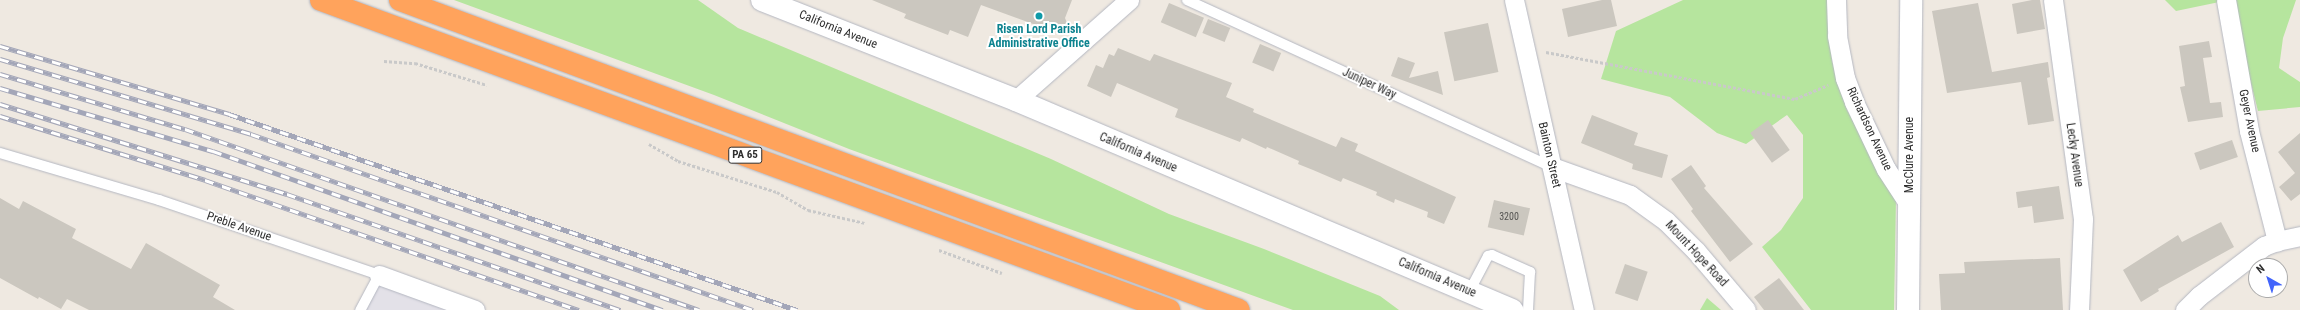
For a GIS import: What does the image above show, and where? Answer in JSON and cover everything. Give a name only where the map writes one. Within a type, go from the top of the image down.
[{"type":"highway","name":"PA 65","points":[[321,0],[1169,310]]},
{"type":"highway","name":"PA 65","points":[[400,0],[1239,310]]},
{"type":"street","name":"California Avenue","points":[[762,0],[1016,100],[1512,310]]},
{"type":"street","points":[[1016,100],[1129,0]]},
{"type":"street","name":"Bainton Street","points":[[1514,0],[1584,310]]},
{"type":"street","name":"Richardson Avenue","points":[[1836,0],[1837,36],[1845,78],[1854,102],[1886,169],[1910,206]]},
{"type":"street","name":"McClure Avenue","points":[[1908,310],[1915,0]]},
{"type":"street","name":"Lecky Avenue","points":[[2053,0],[2083,219],[2079,310]]},
{"type":"street","name":"Geyer Avenue","points":[[2226,0],[2250,131],[2277,241]]},
{"type":"street","name":"Mount Hope Road","points":[[1552,167],[1630,195],[1666,220],[1696,251],[1746,310]]},
{"type":"street","points":[[2185,310],[2199,296],[2264,246],[2277,241],[2300,236]]},
{"type":"street","name":"Preble Avenue","points":[[380,276],[475,310]]},
{"type":"lane","name":"Juniper Way","points":[[1187,0],[1552,167]]},
{"type":"lane","name":"Preble Avenue","points":[[0,153],[158,200],[380,276]]},
{"type":"lane","points":[[1469,292],[1488,256],[1492,255],[1530,272],[1528,310]]},
{"type":"lane","points":[[360,310],[380,276]]},
{"type":"path","points":[[1540,51],[1795,99],[1845,78]]},
{"type":"path","points":[[384,61],[415,63],[491,86]]},
{"type":"path","points":[[644,141],[678,161],[777,192],[808,210],[870,224]]},
{"type":"path","points":[[932,248],[1005,275]]},
{"type":"shaded area","points":[[377,282],[475,310],[363,310]]},
{"type":"green space","points":[[454,0],[698,0],[738,28],[1051,159],[1169,214],[1264,249],[1380,296],[1399,310],[1293,310],[849,149],[714,95]]},
{"type":"green space","points":[[1683,0],[1828,0],[1832,61],[1847,110],[1896,198],[1894,310],[1811,310],[1762,247],[1781,230],[1803,198],[1803,135],[1787,115],[1746,144],[1717,133],[1670,97],[1601,79],[1616,31]]},
{"type":"green space","points":[[2165,0],[2229,0],[2176,11]]},
{"type":"green space","points":[[2230,0],[2296,0],[2283,38],[2279,68],[2300,82],[2300,107],[2258,111]]},
{"type":"green space","points":[[1707,298],[1721,310],[1700,310]]},
{"type":"building","points":[[872,0],[1072,0],[1065,18],[1067,23],[1064,30],[1058,33],[981,5],[968,37],[950,30],[948,35],[904,18],[906,14]]},
{"type":"building","points":[[1602,0],[1611,0],[1617,26],[1568,37],[1562,9]]},
{"type":"building","points":[[2040,0],[2045,29],[2017,34],[2012,4]]},
{"type":"building","points":[[1169,3],[1204,18],[1196,37],[1161,22]]},
{"type":"building","points":[[1978,3],[1992,72],[2048,62],[2050,77],[2047,78],[2054,121],[2028,125],[2021,82],[1947,93],[1932,11]]},
{"type":"building","points":[[1208,19],[1230,28],[1225,42],[1202,33]]},
{"type":"building","points":[[1488,23],[1498,72],[1454,81],[1444,32]]},
{"type":"building","points":[[2209,41],[2212,57],[2203,58],[2210,103],[2221,102],[2223,117],[2188,122],[2180,87],[2185,86],[2179,46]]},
{"type":"building","points":[[1260,44],[1281,53],[1273,71],[1252,62]]},
{"type":"building","points":[[1118,48],[1150,61],[1154,54],[1232,83],[1226,97],[1254,109],[1253,112],[1336,147],[1341,137],[1358,144],[1355,151],[1456,197],[1444,224],[1427,217],[1428,212],[1395,199],[1394,203],[1376,195],[1377,192],[1343,178],[1341,182],[1298,164],[1299,161],[1267,147],[1266,149],[1242,138],[1240,142],[1175,117],[1178,109],[1117,83],[1111,97],[1087,86],[1096,65],[1103,68],[1109,54],[1114,56]]},
{"type":"building","points":[[1398,57],[1415,63],[1409,78],[1438,71],[1443,95],[1391,76]]},
{"type":"building","points":[[1592,115],[1638,133],[1634,145],[1668,155],[1662,178],[1632,169],[1633,164],[1581,143]]},
{"type":"building","points":[[1768,120],[1790,150],[1772,163],[1750,133]]},
{"type":"building","points":[[2300,133],[2300,194],[2291,201],[2279,187],[2295,173],[2278,152]]},
{"type":"building","points":[[2232,140],[2238,157],[2200,170],[2194,153]]},
{"type":"building","points":[[1691,165],[1706,186],[1704,188],[1753,244],[1730,262],[1691,211],[1693,209],[1671,179]]},
{"type":"building","points":[[2059,186],[2064,219],[2034,223],[2032,206],[2018,208],[2016,192]]},
{"type":"building","points":[[0,198],[19,209],[23,201],[76,229],[72,238],[131,269],[146,243],[220,285],[213,297],[235,310],[89,310],[67,299],[61,309],[39,297],[38,299],[0,278]]},
{"type":"building","points":[[1494,200],[1530,208],[1524,236],[1488,227]]},
{"type":"building","points":[[2221,222],[2234,247],[2158,289],[2159,291],[2141,302],[2123,270],[2178,235],[2182,242]]},
{"type":"building","points":[[2060,258],[2063,310],[1941,310],[1939,274],[1965,273],[1964,262]]},
{"type":"building","points":[[1625,264],[1648,272],[1638,301],[1615,293]]},
{"type":"building","points":[[1779,278],[1804,310],[1764,310],[1754,297]]},
{"type":"railway","points":[[0,46],[229,114],[797,310]]},
{"type":"railway","points":[[0,59],[251,134],[753,310]]},
{"type":"railway","points":[[0,74],[185,129],[699,310]]},
{"type":"railway","points":[[0,88],[213,151],[663,310]]},
{"type":"railway","points":[[0,104],[287,194],[620,310]]},
{"type":"railway","points":[[0,116],[205,180],[579,310]]},
{"type":"place","name":"Risen Lord Parish Administrative Office","points":[[1039,16]]}]
